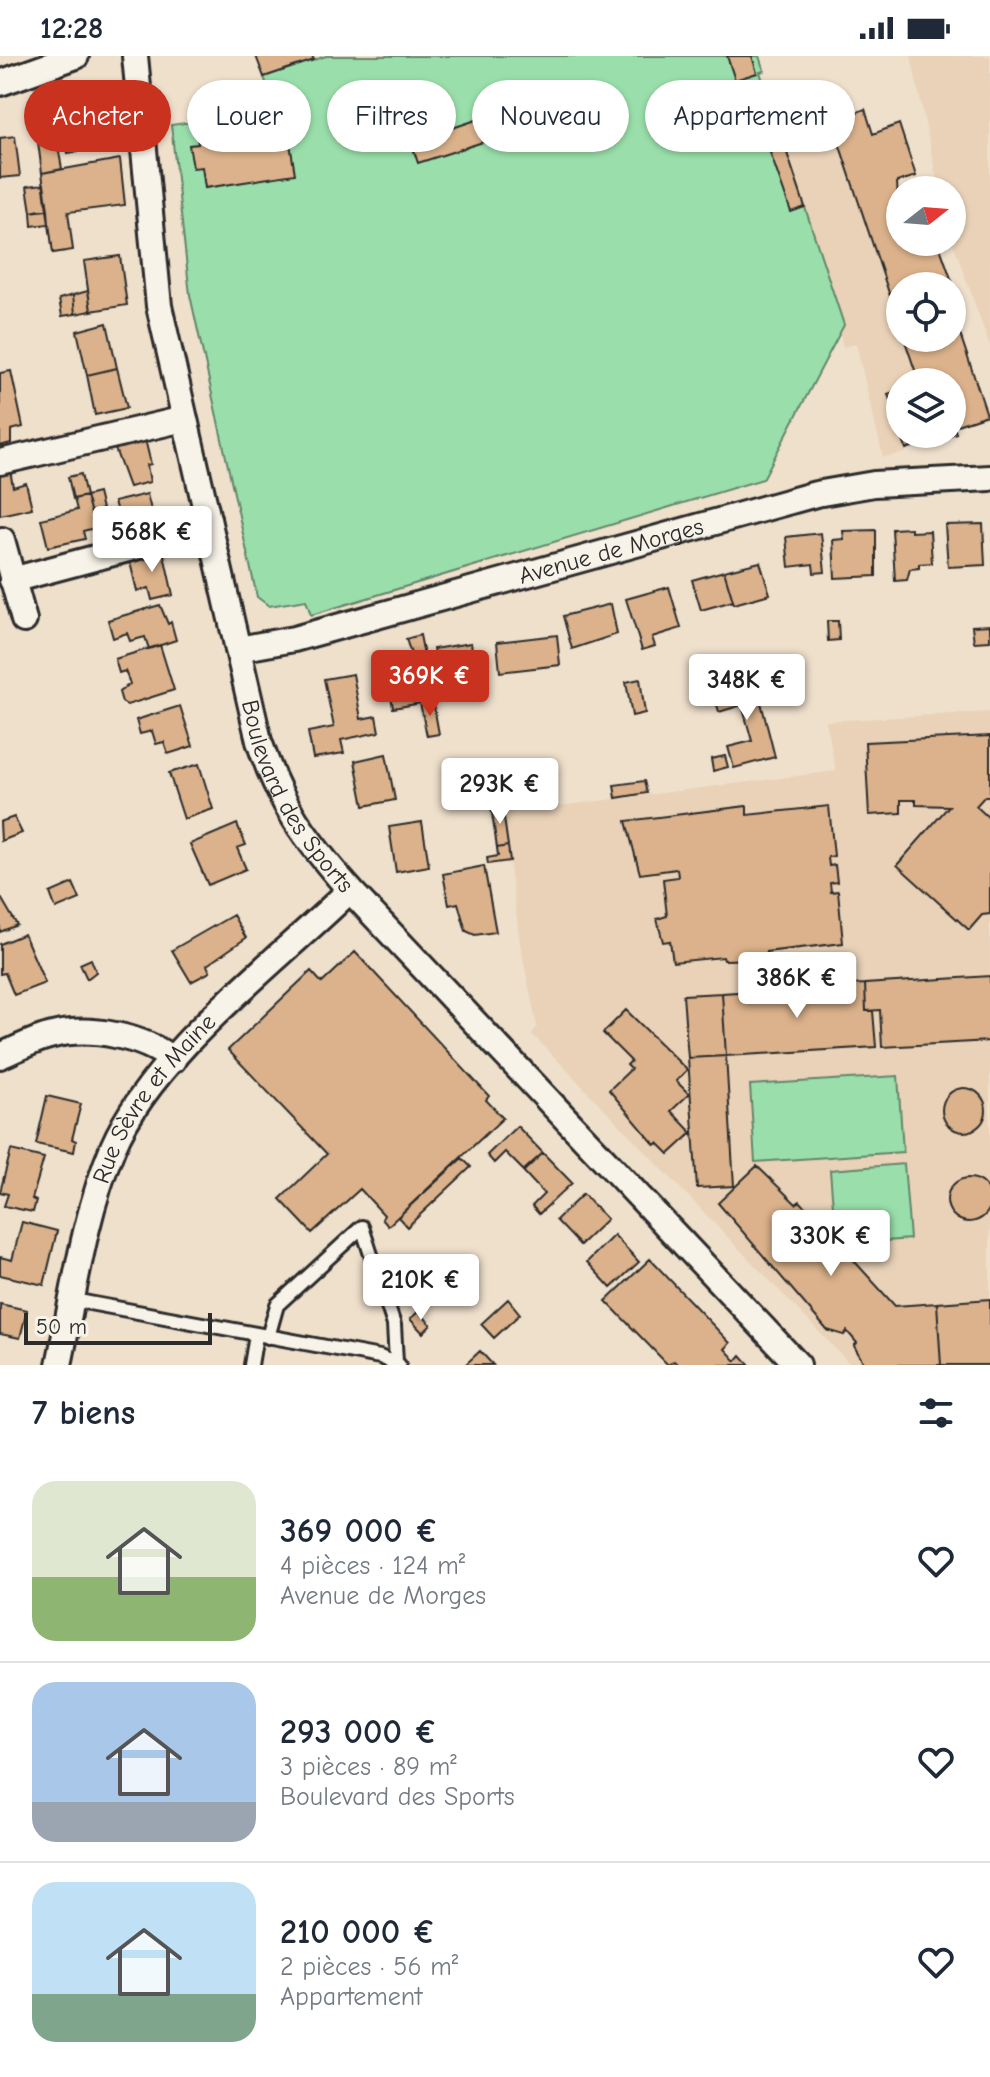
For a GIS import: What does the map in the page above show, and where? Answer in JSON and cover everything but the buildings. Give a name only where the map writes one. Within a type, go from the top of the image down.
[{"type":"street","points":[[0,83],[27,65],[76,56]]},
{"type":"street","name":"Boulevard des Sports","points":[[135,56],[159,306],[238,649],[273,784],[292,820],[350,890],[798,1365]]},
{"type":"street","points":[[0,462],[184,419]]},
{"type":"street","name":"Avenue de Morges","points":[[238,649],[294,639],[816,494],[874,484],[990,478]]},
{"type":"street","points":[[12,580],[162,540],[176,528],[208,519]]},
{"type":"street","points":[[2,540],[24,620]]},
{"type":"street","name":"Rue Sèvre et Maine","points":[[59,1365],[92,1213],[114,1146],[131,1114],[173,1060],[350,890]]},
{"type":"street","points":[[0,1056],[50,1035],[69,1032],[137,1040],[160,1050],[173,1060]]},
{"type":"lane","points":[[73,1300],[262,1336],[398,1364],[394,1325],[362,1227],[277,1305],[262,1336],[251,1365]]},
{"type":"shaded area","points":[[911,56],[990,56],[990,346],[958,256],[966,256],[966,176],[936,176]]},
{"type":"shaded area","points":[[865,109],[873,134],[899,124],[916,176],[886,176],[886,256],[943,256],[949,272],[886,272],[886,352],[966,352],[987,415],[966,422],[966,368],[886,368],[886,448],[909,448],[906,453],[883,457],[856,344],[843,347],[840,333],[844,325],[787,152],[855,152],[855,112]]},
{"type":"shaded area","points":[[990,712],[990,1365],[851,1365],[532,1034],[537,1027],[520,943],[503,813],[836,771],[826,721]]},
{"type":"green space","points":[[326,56],[759,56],[764,71],[760,72],[763,80],[645,80],[645,152],[787,152],[844,325],[763,479],[311,615],[306,600],[269,606],[257,597],[190,295],[171,125],[187,123],[187,152],[311,152],[311,80],[265,80],[264,77]]},
{"type":"green space","points":[[898,1076],[903,1152],[755,1162],[750,1085]]},
{"type":"green space","points":[[904,1164],[910,1239],[836,1245],[830,1170]]}]
